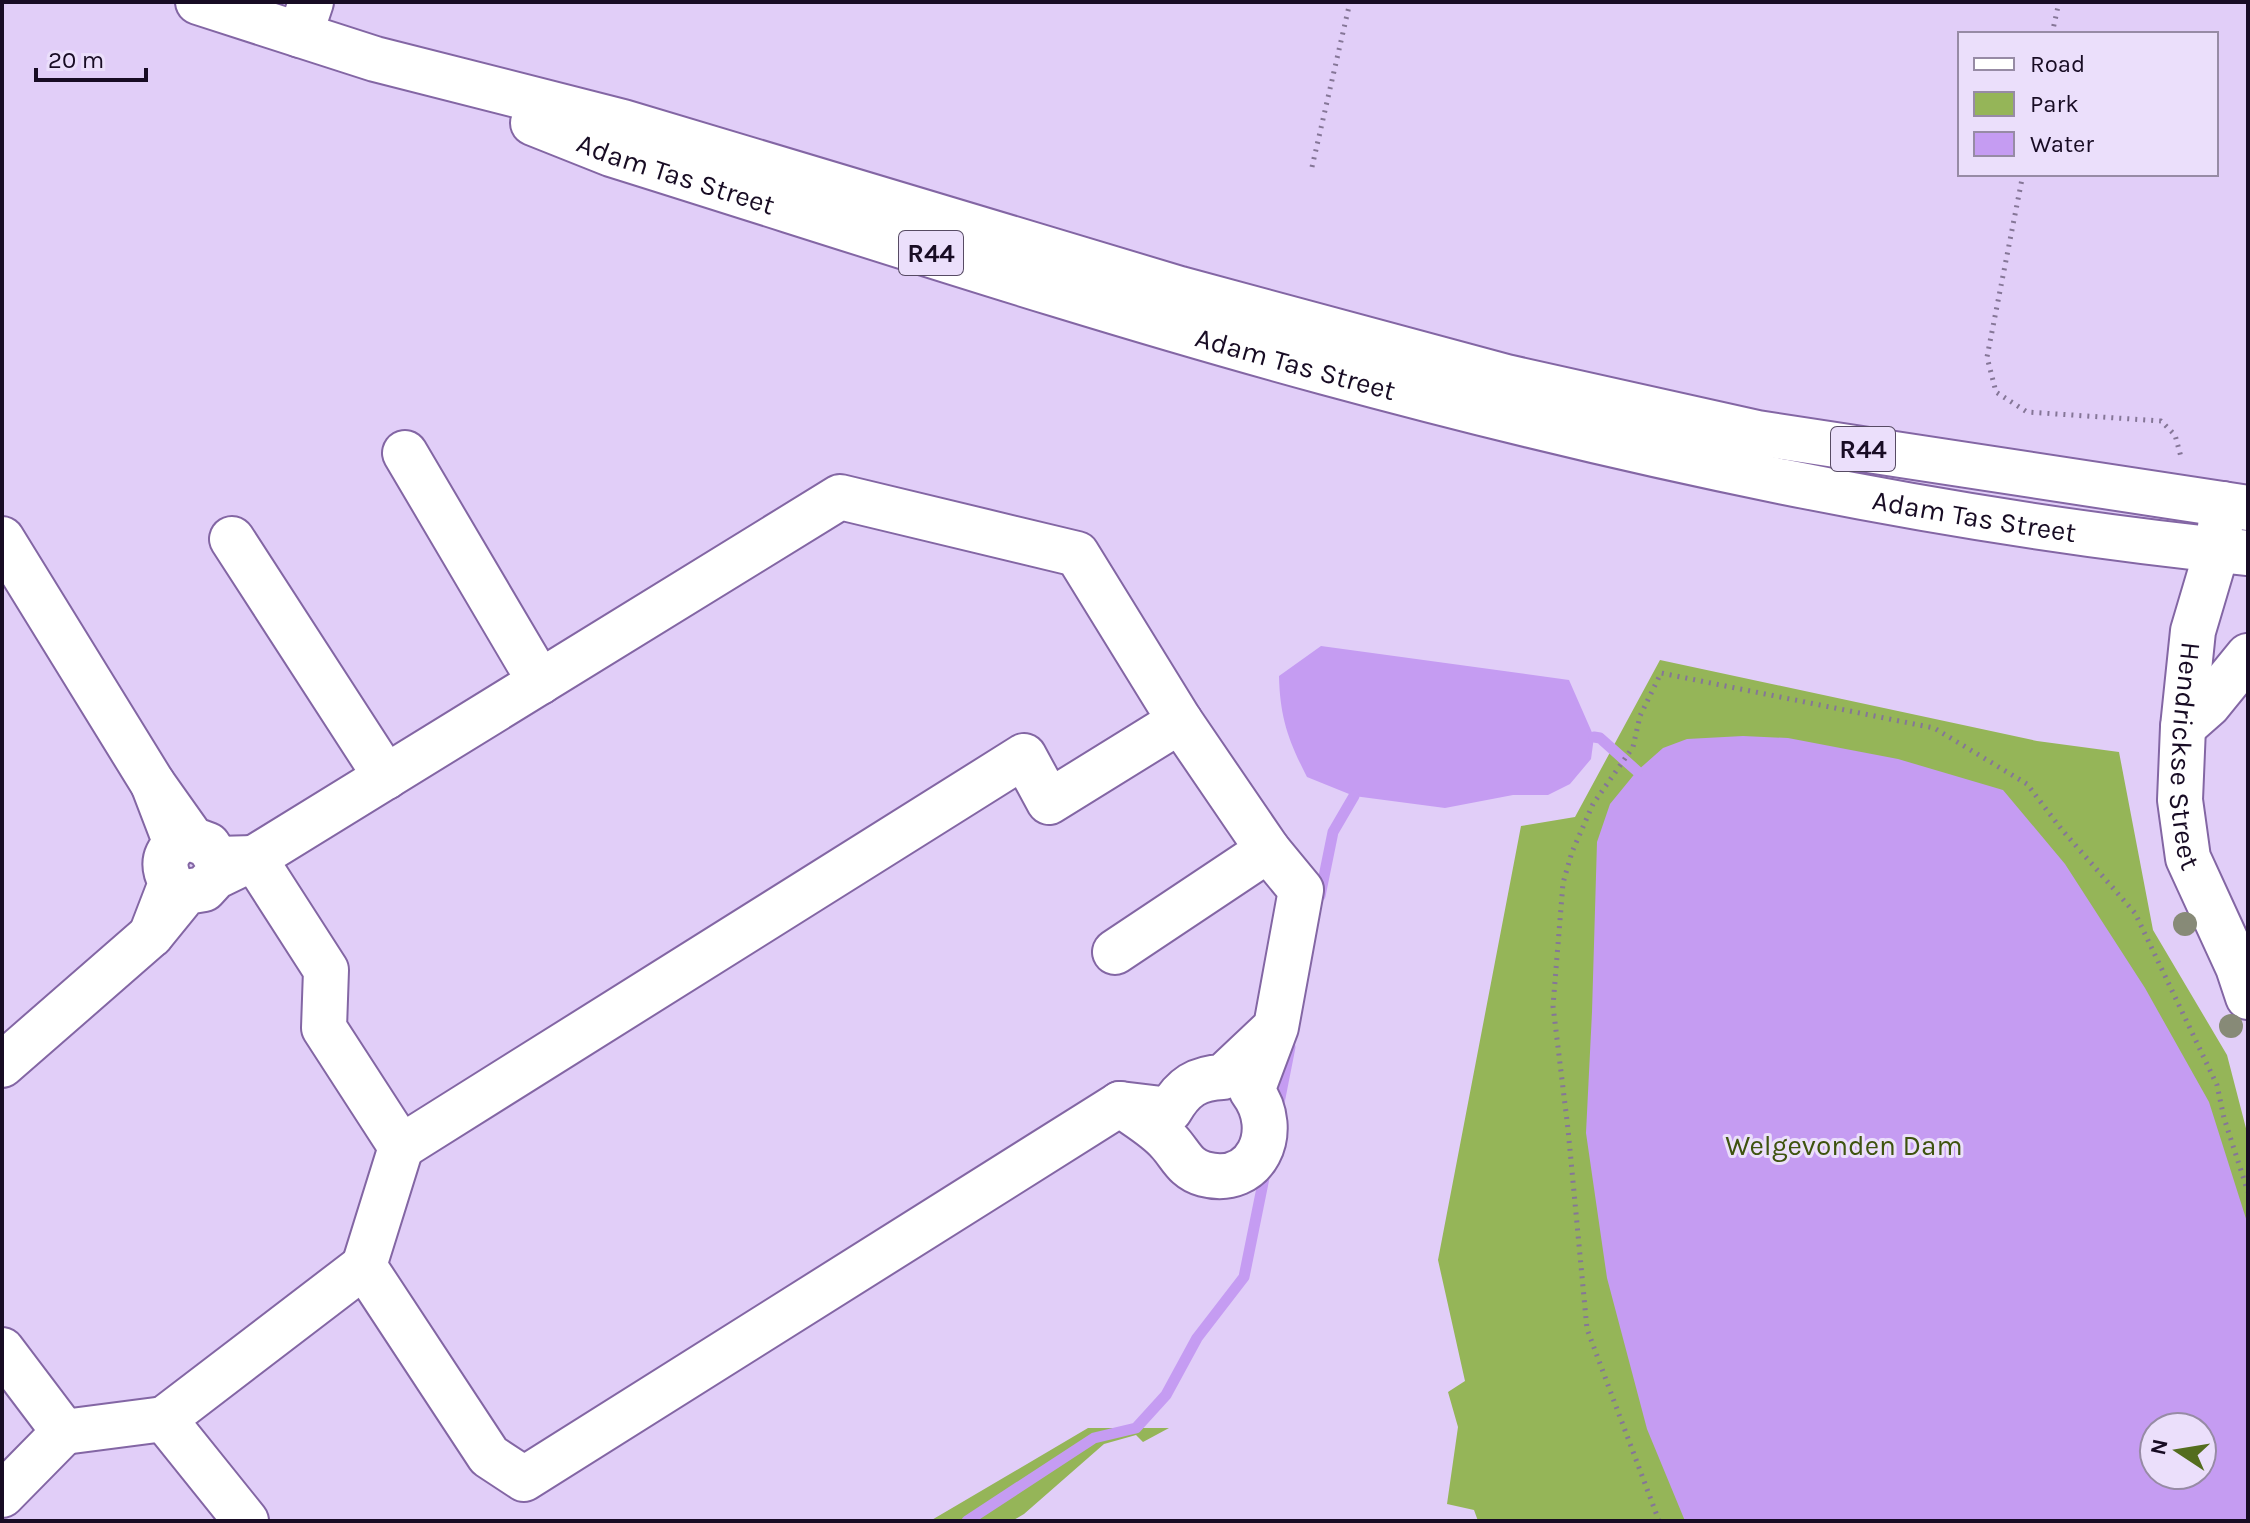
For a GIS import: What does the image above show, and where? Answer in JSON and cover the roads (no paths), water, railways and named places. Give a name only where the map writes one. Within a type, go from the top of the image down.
[{"type":"street","name":"Adam Tas Street","points":[[198,2],[306,18],[375,59],[611,154],[1153,322],[1325,372],[1753,477],[1941,512],[2232,552]]},
{"type":"street","name":"Adam Tas Street","points":[[375,59],[623,122],[1180,289],[1506,377],[1757,433],[2236,506]]},
{"type":"street","points":[[405,453],[540,682]]},
{"type":"street","points":[[2,1065],[151,935],[186,892],[204,889],[215,877],[254,858],[840,497],[1077,554],[1180,721],[1268,850],[1301,890],[1276,1027],[1252,1091],[1262,1104],[1266,1136],[1250,1164],[1221,1176],[1204,1175],[1190,1168],[1178,1157],[1170,1143],[1120,1104]]},
{"type":"street","name":"Hendrickse Street","points":[[2236,506],[2232,552],[2193,631],[2183,727],[2180,800],[2188,858],[2238,967],[2248,997]]},
{"type":"street","points":[[2,539],[153,784],[192,839],[208,845],[217,859],[254,858]]},
{"type":"street","points":[[232,539],[386,777]]},
{"type":"street","points":[[2183,727],[2208,705],[2248,656]]},
{"type":"street","points":[[2,1495],[64,1432],[164,1419],[364,1266],[401,1147],[1024,756],[1049,802],[1180,721]]},
{"type":"street","points":[[151,935],[171,883],[166,875],[165,858],[176,844],[153,784]]},
{"type":"street","points":[[1115,952],[1268,850]]},
{"type":"street","points":[[254,858],[326,970],[324,1028],[401,1147]]},
{"type":"street","points":[[364,1266],[489,1456],[524,1479],[1120,1104],[1170,1110],[1179,1095],[1191,1084],[1206,1077],[1223,1077],[1276,1027]]},
{"type":"street","points":[[2,1350],[64,1432]]},
{"type":"street","points":[[164,1419],[246,1521]]},
{"type":"water","points":[[1321,646],[1569,680],[1594,737],[1591,759],[1570,784],[1548,795],[1513,795],[1445,808],[1354,796],[1307,777],[1286,728],[1279,676]]},
{"type":"water","name":"Welgevonden Dam","points":[[1743,736],[1788,738],[1898,759],[2003,790],[2065,864],[2145,988],[2209,1102],[2248,1225],[2248,1521],[1685,1521],[1647,1429],[1607,1278],[1586,1133],[1597,842],[1610,804],[1637,771],[1663,748],[1687,739]]},
{"type":"waterway","points":[[1594,737],[1600,738],[1637,771]]},
{"type":"waterway","points":[[1320,896],[1333,832],[1354,796]]},
{"type":"waterway","points":[[1278,1108],[1290,1047]]},
{"type":"waterway","points":[[967,1521],[1094,1438],[1136,1428],[1166,1395],[1197,1338],[1244,1277],[1266,1168]]}]
